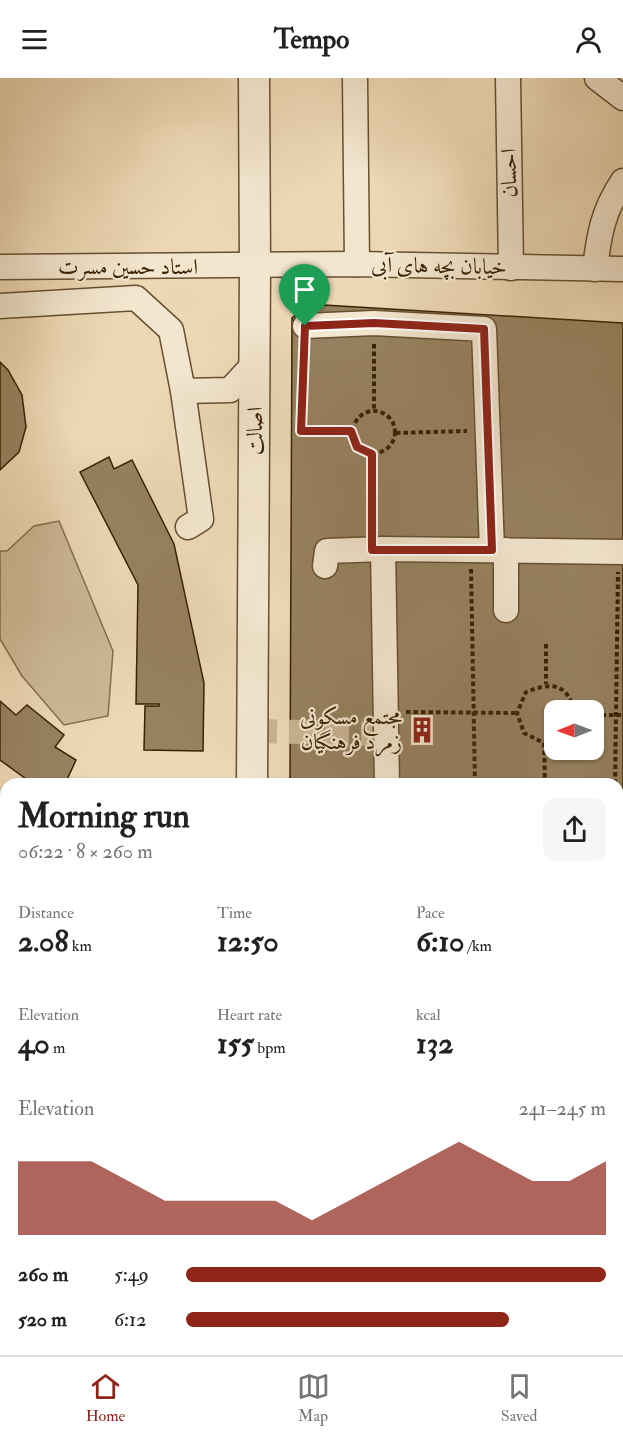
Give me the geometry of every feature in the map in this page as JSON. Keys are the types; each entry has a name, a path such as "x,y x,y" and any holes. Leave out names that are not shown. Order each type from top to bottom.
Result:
{"street":[{"name":"اصالت","path":"252,778 254,78"},
{"path":"355,78 357,264"},
{"name":"احسان","path":"508,78 511,268"},
{"path":"597,78 623,98"},
{"path":"595,269 599,232 610,201 623,182"},
{"name":"خیابان بچه های آبی","path":"255,266 357,264 623,269"},
{"name":"استاد حسین مسرت","path":"0,267 255,266"},
{"path":"0,306 136,298 171,330 183,391 201,519 188,527"},
{"path":"305,326 374,323 484,329 490,550 506,610"},
{"path":"183,391 230,390 255,363"},
{"path":"377,550 386,712 387,778"},
{"path":"325,566 327,551 621,552"}],"path":[{"path":"374,323 374,410"},
{"path":"305,326 301,431 351,431"},
{"path":"374,410 385,413 393,421 396,432 392,444 384,451 372,454 357,447 351,431 358,416 374,410"},
{"path":"396,432 488,431"},
{"path":"372,454 377,550"},
{"path":"475,778 474,713 490,550"},
{"path":"615,778 621,552"},
{"path":"546,644 546,684"},
{"path":"544,743 524,734 517,713 526,692 546,684 561,689 571,700"},
{"path":"386,712 517,713"},
{"path":"604,715 623,714"},
{"path":"544,760 545,778"}],"green space":[{"path":"59,521 113,651 108,716 64,725 22,676 0,639 0,551 7,551 34,526"}],"building":[{"name":"مجتمع مسکونی زمرد فرهنگیان","path":"307,304 623,323 623,778 290,778 292,318"},
{"path":"0,362 8,370 22,395 26,427 19,452 0,470"},
{"path":"109,457 114,469 132,460 174,544 204,683 203,751 144,750 145,706 159,706 159,704 136,704 138,585 80,472"},
{"path":"0,701 16,715 27,705 64,735 55,747 76,760 68,778 25,778 0,760"}],"tunnel":[{"path":"253,731 386,734"}],"place":[{"name":"مجتمع مسکونی زمرد فرهنگیان","path":"422,730"}],"route":[{"path":"374,323 484,329 492,550 372,550 372,454 357,447 351,431 301,431 305,326 374,323"}]}
